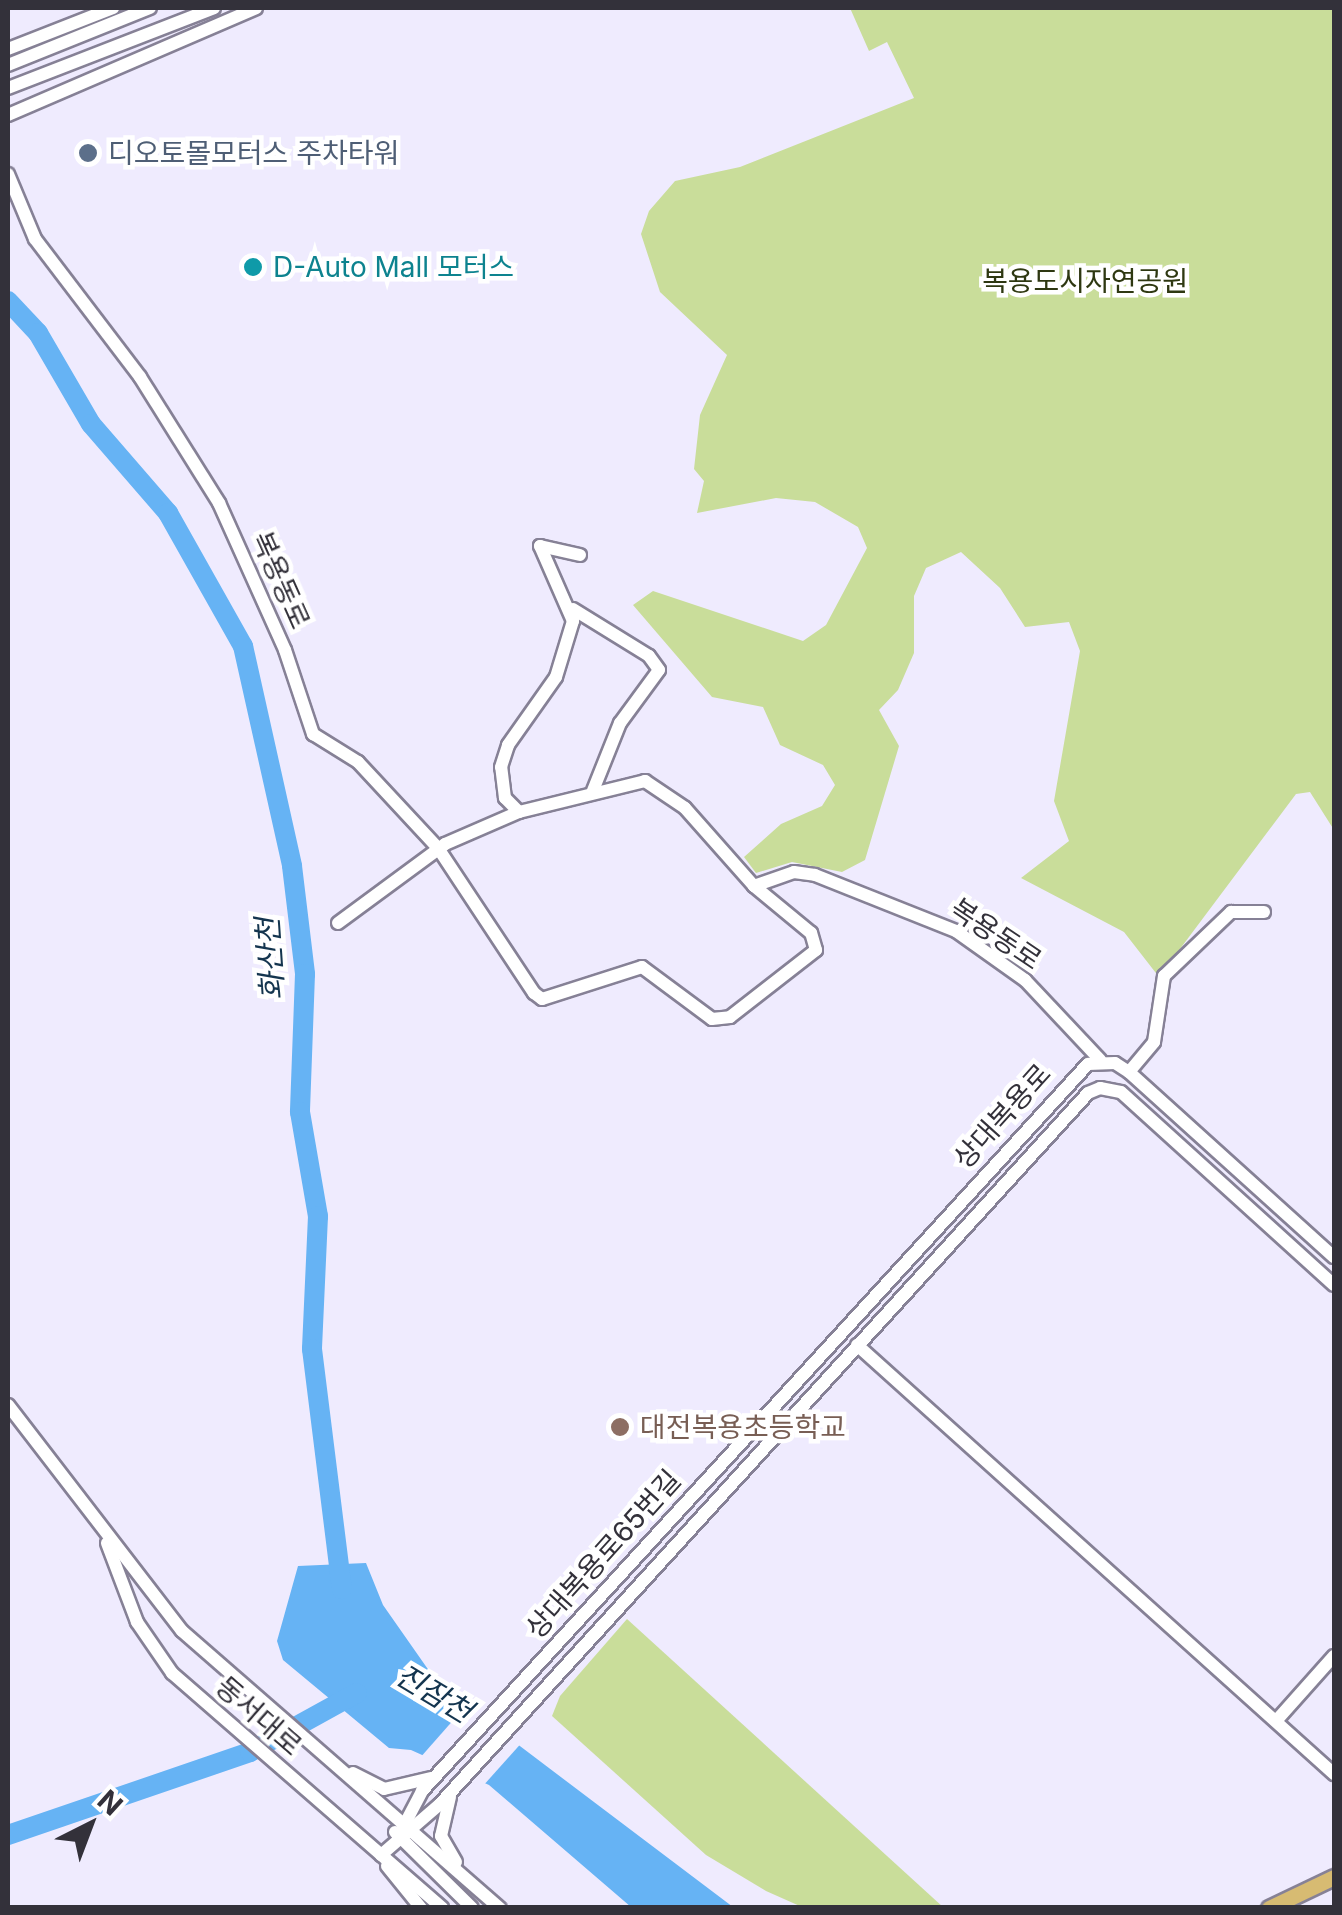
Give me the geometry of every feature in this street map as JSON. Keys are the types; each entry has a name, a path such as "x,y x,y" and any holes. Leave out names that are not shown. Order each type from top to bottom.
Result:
{"main road":[{"path":"1269,1908 1334,1877"}],"street":[{"path":"8,49 113,8"},
{"path":"8,65 150,8"},
{"path":"8,88 214,8"},
{"path":"8,115 256,8"},
{"name":"복용동로","path":"8,174 35,239 140,377 219,502 285,650 313,734 358,762 438,848 542,999 642,966 712,1019 730,1017 816,950 811,933 754,886"},
{"path":"580,554 540,546 573,609 649,656 658,670 620,723 592,794"},
{"path":"520,812 506,798 501,767 508,744 556,677 573,609"},
{"path":"338,923 438,848 520,812 629,781 657,786 754,886"},
{"name":"복용동로","path":"754,886 794,872 815,875 956,931 1025,980 1100,1060"},
{"path":"1130,1072 1154,1042 1164,976 1231,912 1264,912"},
{"path":"1100,1060 1130,1072 1334,1257"},
{"name":"상대복용로","path":"862,1309 1075,1073 1100,1060"},
{"name":"상대복용로","path":"878,1323 1100,1088 1121,1092 1334,1285"},
{"name":"상대복용로65번길","path":"403,1830 422,1791 862,1309"},
{"name":"상대복용로65번길","path":"403,1830 446,1800 524,1709 878,1323"},
{"path":"858,1346 1334,1774"},
{"name":"동서대로","path":"8,1405 100,1522 156,1603 382,1805 403,1830"},
{"name":"동서대로","path":"100,1522 137,1622 172,1672 442,1908"},
{"path":"1276,1721 1334,1656"},
{"path":"336,1764 384,1789 434,1778"},
{"path":"446,1800 444,1844 477,1886"},
{"path":"403,1830 381,1855 421,1908"},
{"path":"403,1830 500,1908"},
{"path":"403,1830 472,1908"}],"green space":[{"name":"복용도시자연공원","path":"850,8 1334,8 1334,830 1310,792 1296,794 1159,977 1124,932 1021,878 1069,841 1054,801 1080,651 1069,622 1025,627 1000,588 961,552 926,568 914,596 914,653 898,690 879,710 899,746 865,860 842,872 792,862 756,873 744,857 781,824 822,806 835,785 823,765 780,745 763,707 712,697 633,605 653,591 803,641 826,625 867,548 858,527 815,502 776,498 697,513 704,481 694,469 700,415 727,355 660,292 641,234 649,211 675,181 740,167 914,98 887,42 869,51"},
{"path":"627,1619 943,1907 802,1907 766,1891 706,1855 552,1716 560,1696"}],"water":[{"path":"366,1563 383,1605 439,1685 733,1907 631,1907 489,1785 411,1750 389,1748 283,1660 277,1641 298,1566"}],"pier":[{"path":"471,1700 525,1739 482,1787 419,1759"}],"waterway":[{"name":"화산천","path":"8,301 38,333 91,424 168,513 243,646 292,866 305,974 300,1112 318,1216 312,1349 342,1589"},
{"name":"진잠천","path":"8,1835 250,1752 357,1693"}],"place":[{"name":"디오토몰모터스 주차타워","path":"88,153"},
{"name":"D-Auto Mall 모터스","path":"253,267"},
{"name":"대전복용초등학교","path":"620,1427"}]}
